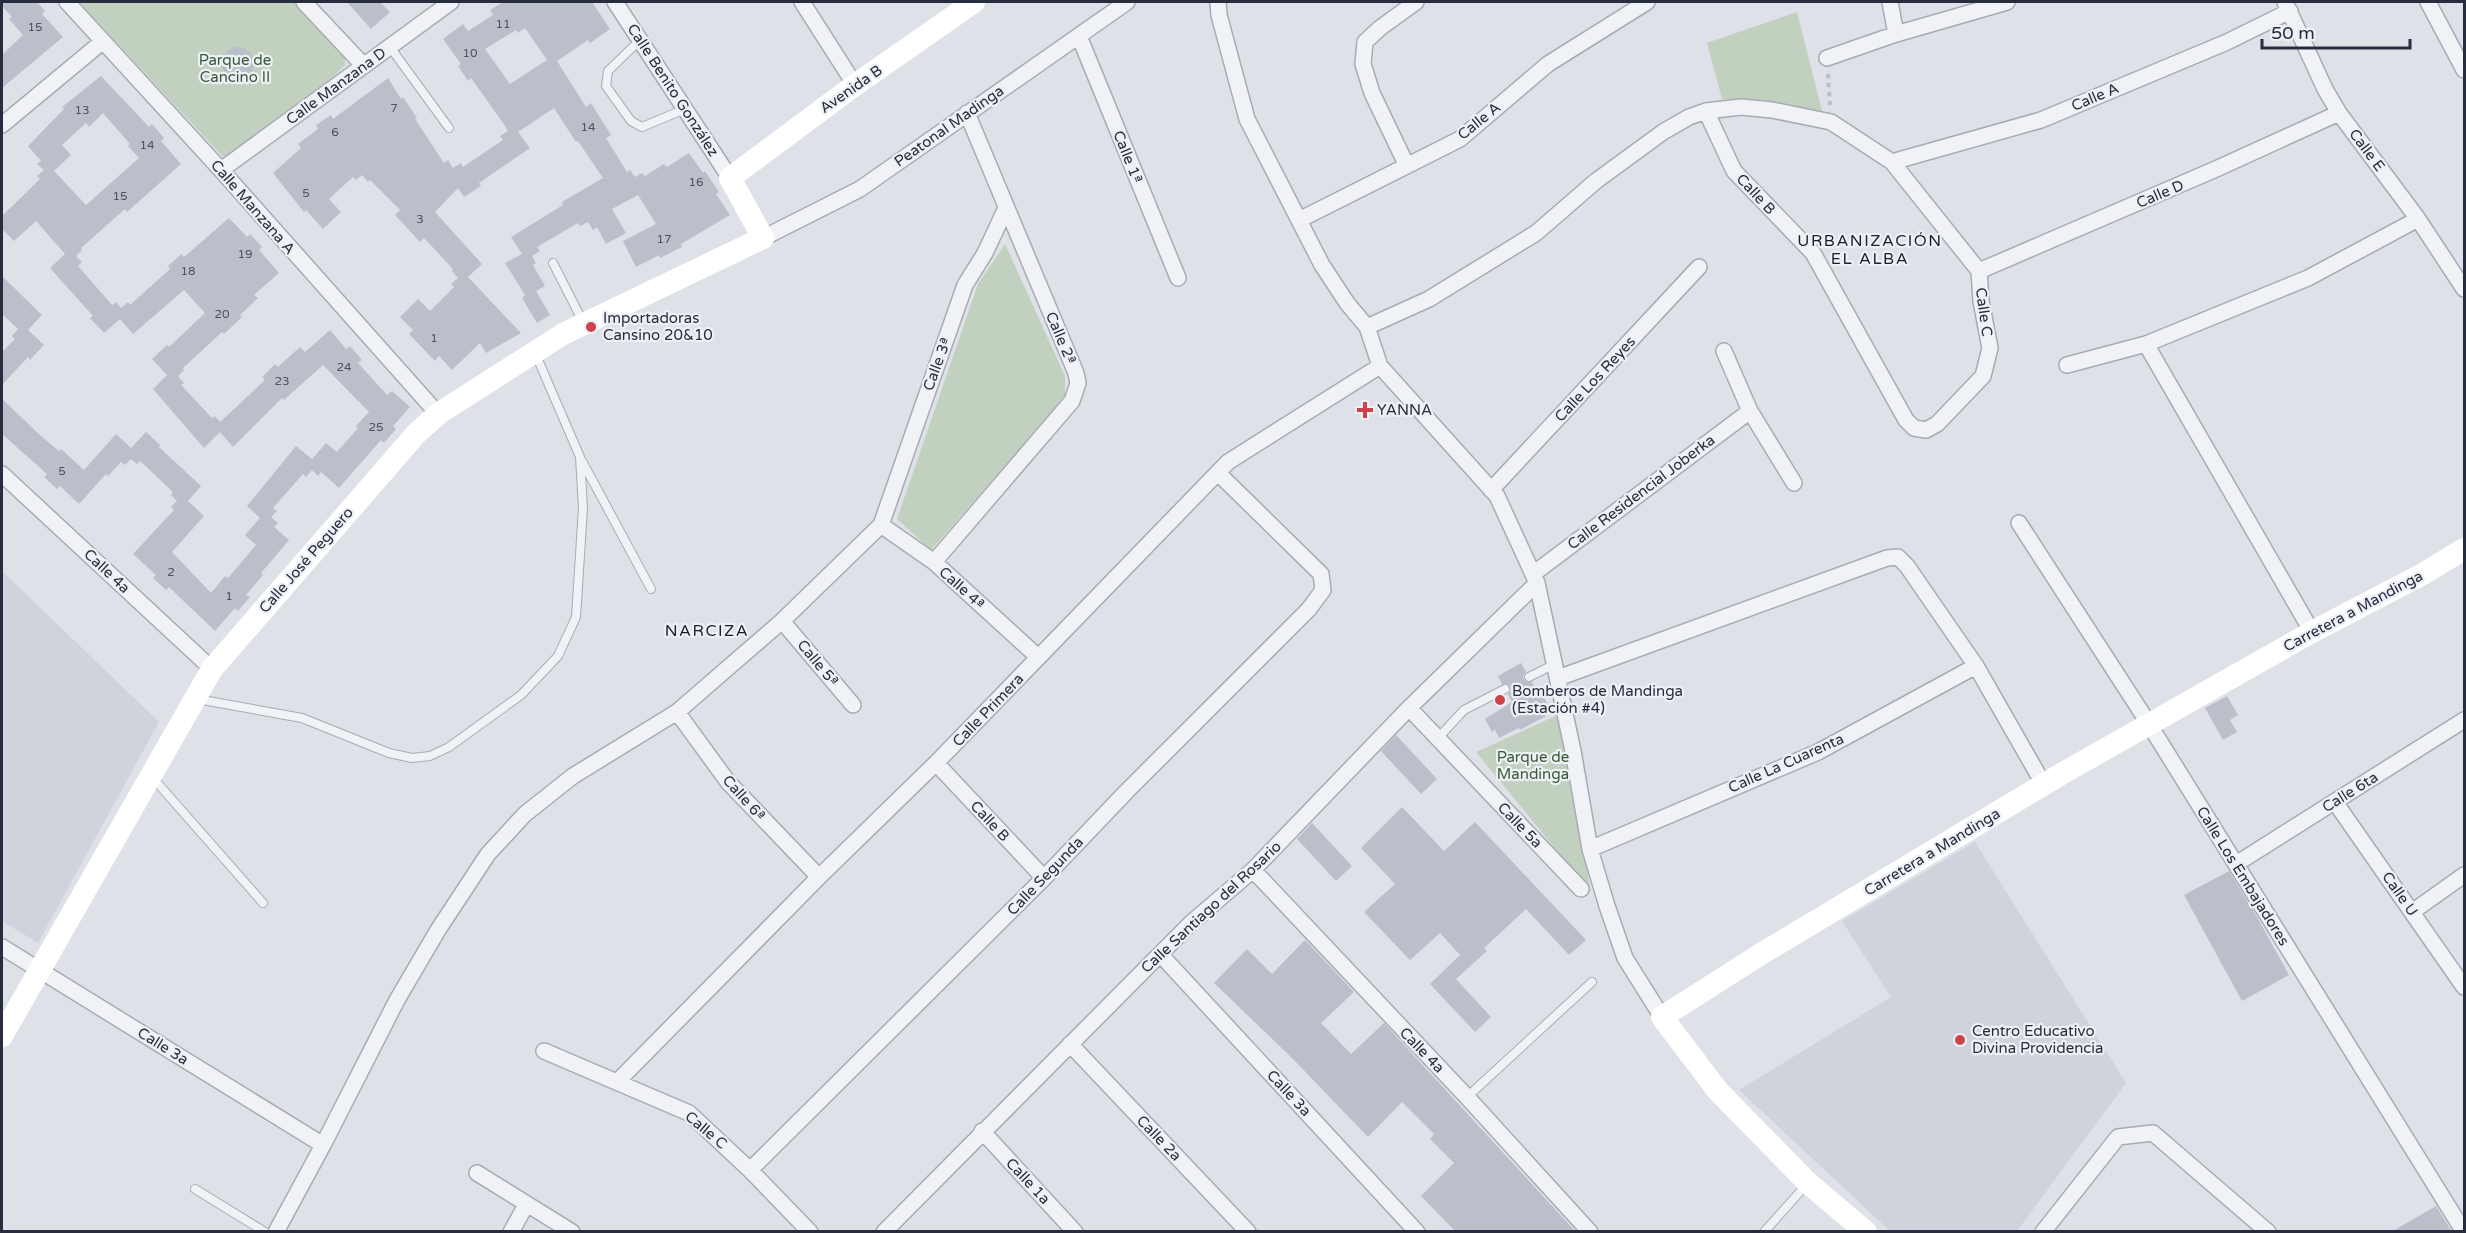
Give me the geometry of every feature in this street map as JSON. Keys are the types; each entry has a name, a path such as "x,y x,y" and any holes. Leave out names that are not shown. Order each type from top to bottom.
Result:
{"main road":[{"name":"Avenida B","path":"730,178 971,2"},
{"path":"730,178 763,238"},
{"name":"Calle José Peguero","path":"2,1036 212,669 416,434 438,414 534,351 584,324 763,238"},
{"name":"Carretera a Mandinga","path":"1662,1017 1771,948 2044,785 2312,632 2423,574 2464,549"},
{"path":"1662,1017 1718,1091 1808,1182 1866,1232"}],"street":[{"name":"Calle Manzana A","path":"67,2 221,170 438,414"},
{"path":"304,2 364,66"},
{"name":"Calle Manzana D","path":"221,170 451,2"},
{"name":"Calle Benito González","path":"615,2 730,178"},
{"path":"802,2 855,85"},
{"name":"Peatonal Madinga","path":"763,238 860,189 1127,2"},
{"path":"1218,2 1219,15 1247,119 1322,265 1347,303 1367,327 1380,366 1497,496 1535,579 1573,751 1590,849 1625,958 1662,1017"},
{"path":"1407,166 1372,93 1363,64 1365,42 1416,2"},
{"name":"Calle A","path":"1299,220 1460,138 1548,63 1647,2"},
{"path":"1890,2 1896,34"},
{"path":"1827,58 1896,34 2007,2"},
{"path":"2428,2 2464,70"},
{"name":"Calle A","path":"1892,162 2041,120 2227,42 2287,6"},
{"name":"Calle E","path":"2287,6 2339,113 2418,219 2464,289"},
{"name":"Calle 1ª","path":"1079,36 1178,278"},
{"path":"2,126 102,42"},
{"path":"1367,327 1429,299 1536,234 1596,181 1663,132 1689,117 1706,111 1741,107 1772,110 1831,122 1892,162"},
{"name":"Calle B","path":"1706,111 1734,171 1813,253 1906,420 1914,428 1926,430"},
{"name":"Calle 2ª","path":"934,562 1076,393 1076,373 967,113"},
{"name":"Calle D","path":"1979,271 2216,170 2339,113"},
{"name":"Calle C","path":"1892,162 1979,271 1980,301 1990,348 1983,376 1937,424 1926,430"},
{"name":"Calle 3ª","path":"881,525 965,285 985,253 1006,208"},
{"path":"2067,364 2146,344 2308,278 2418,219"},
{"name":"Calle Los Reyes","path":"1491,490 1699,267"},
{"path":"2146,344 2312,632"},
{"path":"1724,351 1750,411 1794,483"},
{"name":"Calle Primera","path":"617,1082 819,877 936,763 1218,473 1240,453 1380,366"},
{"name":"Calle Residencial Joberka","path":"1535,579 1750,411"},
{"name":"Calle Segunda","path":"750,1170 1044,878 1126,791 1309,609 1323,590 1321,574 1218,473"},
{"name":"Calle 4a","path":"2,474 212,669"},
{"name":"Calle Los Embajadores","path":"2019,523 2149,724 2464,1232"},
{"path":"276,1232 397,1000 438,930 488,854 525,814 573,776 676,712 782,621 881,525"},
{"name":"Calle 4ª","path":"881,525 934,562 1038,657"},
{"path":"1556,671 1887,558 1898,557 1907,566 1976,666 2044,785"},
{"name":"Calle Santiago del Rosario","path":"884,1232 1191,922 1253,870 1535,579"},
{"name":"Calle 5ª","path":"782,621 853,705"},
{"name":"Calle La Cuarenta","path":"1590,849 1818,752 1976,666"},
{"name":"Calle 5a","path":"1410,708 1581,889"},
{"name":"Calle 6ª","path":"676,712 729,782 819,877"},
{"name":"Calle 6ta","path":"2236,864 2464,720"},
{"name":"Calle B","path":"936,763 1044,878"},
{"name":"Calle U","path":"2334,801 2464,987"},
{"name":"Calle 4a","path":"1253,870 1467,1096 1590,1232"},
{"path":"2412,912 2464,875"},
{"name":"Calle 3a","path":"2,947 323,1145"},
{"name":"Calle 3a","path":"1160,954 1417,1232"},
{"name":"Calle 2a","path":"1070,1044 1248,1232"},
{"name":"Calle C","path":"544,1051 689,1113 750,1170 810,1232"},
{"name":"Calle 1a","path":"982,1131 1075,1232"},
{"path":"2043,1232 2118,1137 2153,1133 2268,1232"},
{"path":"477,1173 572,1232"},
{"path":"511,1232 526,1205"}],"lane":[{"path":"640,40 608,71 606,86 631,121 642,127 685,109"},
{"path":"390,47 449,128"},
{"path":"554,262 584,324"},
{"path":"534,351 580,457 651,589"},
{"path":"195,699 302,718 389,753 412,758 430,756 449,747 521,695 558,656 576,617 583,508 580,457"},
{"path":"1529,677 1556,671"},
{"path":"1438,738 1464,710 1505,689"},
{"path":"151,776 263,903"},
{"path":"1467,1096 1592,982"},
{"path":"1764,1232 1808,1182"},
{"path":"195,1189 265,1232"}],"path":[{"path":"1827,58 1831,122"}],"shaded area":[{"path":"2,571 159,722 38,943 2,921"},
{"name":"Centro Educativo Divina Providencia","path":"1975,842 2126,1083 2017,1231 1890,1231 1739,1090 1891,997 1842,921"}],"green space":[{"name":"Parque de Cancino II","path":"79,2 294,2 341,53 345,59 345,65 334,76 238,149 227,156 222,156"},
{"path":"1797,12 1822,111 1722,99 1707,43"},
{"path":"1005,244 1065,376 1065,397 931,550 897,519 978,284"},
{"name":"Parque de Mandinga","path":"1560,714 1591,892 1476,752"}],"building":[{"path":"2,2 37,2 45,11 42,14 63,37 2,88 2,55 23,35 9,19 12,17 2,6"},
{"path":"347,2 380,2 390,12 371,29"},
{"path":"503,2 592,2 610,29 590,43 588,40 557,61 586,107 591,103 611,135 606,138 627,172 630,170 635,177 642,173 645,176 664,164 667,167 689,153 719,192 716,194 730,215 681,244 682,247 660,258 659,255 636,267 623,241 656,224 638,195 612,209 626,233 606,244 597,227 593,230 588,222 580,226 578,223 537,247 540,251 532,256 536,263 533,265 545,286 536,291 550,315 537,323 522,298 525,295 505,263 522,254 511,237 563,205 562,202 603,178 554,108 518,132 530,148 479,183 481,186 464,197 458,188 435,212 482,264 468,277 521,333 486,353 480,343 452,370 439,356 435,361 409,334 413,330 400,317 418,299 430,311 454,287 451,284 458,278 452,271 453,269 424,238 420,242 395,215 400,210 370,180 368,182 362,175 356,180 353,177 329,199 341,212 323,229 306,210 304,212 273,173 301,148 298,144 318,129 316,125 331,115 333,119 388,78 401,99 403,97 417,118 415,119 444,163 448,160 453,168 461,163 463,167 503,140 500,136 508,131 471,78 468,81 458,66 461,64 443,39 463,24 468,31 493,15 490,10","holes":["525,28 547,60 510,84 485,49 516,30 518,33"]},
{"path":"238,47 249,52 254,63 249,74 238,79 227,74 222,63 227,52"},
{"path":"101,76 149,127 152,124 164,138 161,141 181,164 127,212 125,209 81,248 82,250 76,256 82,262 78,266 112,305 116,302 121,308 128,302 130,305 170,269 168,266 181,254 184,257 229,218 247,237 250,234 262,247 259,250 279,273 254,295 258,298 240,315 242,317 224,334 222,332 183,368 184,370 178,376 184,383 181,385 212,418 215,416 220,422 265,380 262,377 275,364 278,367 300,347 305,352 330,330 346,349 350,346 362,360 358,363 387,395 392,391 410,407 393,426 396,429 384,443 381,440 339,488 321,472 318,476 312,470 306,477 303,474 273,508 277,511 271,517 278,523 274,527 289,540 261,573 263,575 246,595 250,597 238,611 235,608 215,631 169,587 166,590 153,578 156,575 133,554 174,510 171,507 177,501 171,495 173,492 140,461 137,464 131,459 125,465 121,462 108,476 106,474 79,504 60,486 57,489 44,477 47,474 2,434 2,399 40,435 59,451 61,449 84,470 116,434 131,448 146,432 201,486 188,501 204,516 172,552 211,593 225,576 228,578 256,545 245,535 260,518 247,506 296,446 312,459 326,443 337,452 369,412 323,365 284,400 282,398 233,447 220,432 204,448 153,389 167,375 152,359 167,345 169,347 205,313 184,290 133,334 120,319 104,333 90,318 93,316 50,268 65,254 36,221 14,241 2,229 2,216 40,179 37,176 44,170 37,164 41,161 28,146 64,109 62,107","holes":["103,113 130,144 128,146 139,158 86,205 54,171 71,155 62,145 86,123 89,127"]},
{"path":"2,276 42,315 28,330 44,345 30,360 28,357 2,385 2,352 15,339 12,336 18,329 2,314"},
{"path":"1521,663 1526,672 1523,676 1524,680 1532,682 1536,690 1539,688 1547,703 1541,706 1546,716 1499,738 1495,730 1492,732 1485,719 1512,702 1508,694 1511,690 1510,686 1502,684 1498,676"},
{"path":"2227,696 2238,715 2230,720 2237,732 2223,740 2205,708"},
{"path":"1396,735 1437,779 1421,794 1381,751"},
{"path":"1402,807 1444,851 1475,822 1586,940 1569,955 1526,909 1484,948 1487,951 1456,979 1491,1017 1475,1032 1430,984 1460,955 1440,933 1410,960 1364,912 1395,884 1361,848"},
{"path":"1312,823 1352,866 1336,881 1297,839"},
{"path":"2229,871 2289,975 2242,1001 2184,895"},
{"path":"1305,940 1354,992 1321,1023 1351,1054 1384,1023 1576,1232 1456,1232 1421,1196 1454,1163 1430,1139 1434,1134 1402,1102 1368,1137 1292,1058 1214,983 1247,949 1272,974"},
{"path":"2436,1206 2452,1232 2391,1232"}],"place":[{"name":"Importadoras Cansino 20&10","path":"591,327"},
{"name":"YANNA","path":"1365,410"},
{"name":"Bomberos de Mandinga (Estación #4)","path":"1500,700"},
{"name":"Centro Educativo Divina Providencia","path":"1960,1040"}],"district":[{"name":"URBANIZACIÓN EL ALBA","path":"1870,250"},
{"name":"NARCIZA","path":"707,631"}]}
